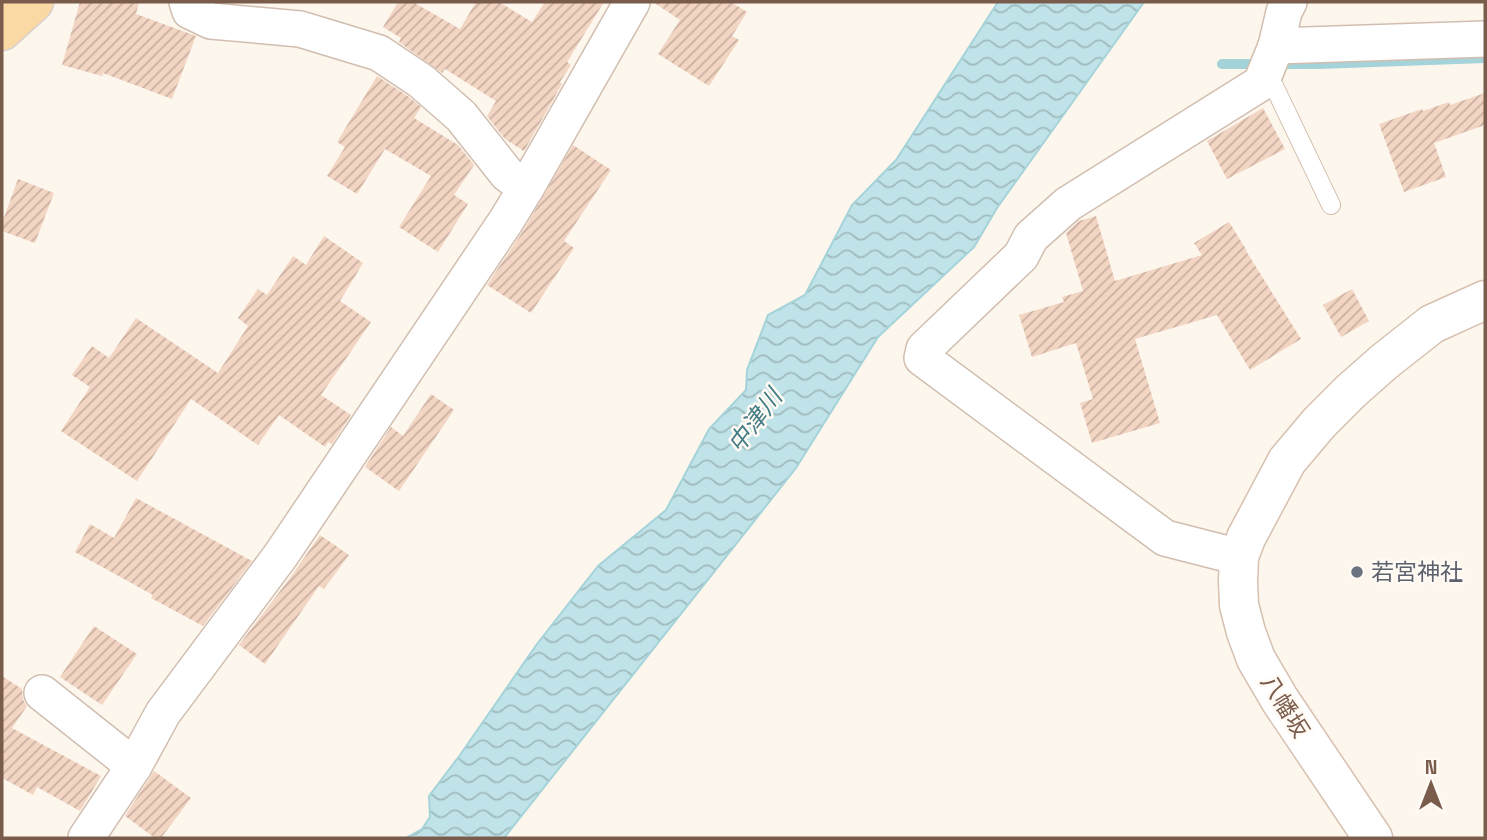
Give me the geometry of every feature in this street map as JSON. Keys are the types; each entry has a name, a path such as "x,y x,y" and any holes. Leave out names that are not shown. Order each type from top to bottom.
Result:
{"main road":[{"path":"2,31 34,2"}],"street":[{"path":"187,2 190,11 211,21 300,29 379,53 421,81 461,116 508,174 526,188"},
{"path":"86,838 134,766 163,713 281,555 506,221 632,2"},
{"path":"1289,2 1261,83 1068,204 1031,237 1021,256 924,349 922,358 1165,538 1239,557 1246,538 1287,461 1319,423 1385,360 1432,324 1485,300"},
{"path":"1276,46 1485,39"},
{"name":"八幡坂","path":"1239,557 1239,606 1256,659 1280,700 1373,838"},
{"path":"42,693 134,766"}],"lane":[{"path":"1261,83 1274,86 1331,205"}],"water":[{"name":"中津川","path":"998,2 1144,2 997,208 974,247 878,337 796,468 504,838 406,838 422,829 430,817 429,796 537,644 598,566 666,510 709,429 746,390 747,370 768,315 805,295 852,205 896,160"}],"building":[{"path":"80,2 139,2 136,14 196,36 172,99 103,73 102,76 62,65"},
{"path":"398,2 413,2 460,29 476,2 499,2 532,22 545,2 604,2 567,62 571,65 560,82 562,84 524,151 505,139 487,116 496,101 445,69 442,73 399,42 401,38 383,27"},
{"path":"653,2 731,2 747,12 732,36 739,40 709,86 658,54 680,20"},
{"path":"377,76 421,107 414,118 458,145 474,165 454,195 468,204 438,252 399,227 431,176 385,149 357,194 327,176 345,147 337,142"},
{"path":"1485,93 1485,125 1434,143 1446,177 1404,192 1379,124 1422,109 1423,111 1449,102 1450,105"},
{"path":"1263,108 1285,149 1227,179 1207,141"},
{"path":"573,145 611,170 564,241 574,248 531,313 487,285 523,231"},
{"path":"18,179 54,193 35,243 2,231 2,223"},
{"path":"1096,216 1115,281 1202,255 1194,243 1229,222 1301,339 1250,370 1217,315 1135,339 1160,423 1092,443 1080,403 1093,399 1076,343 1032,357 1019,315 1064,302 1062,297 1083,291 1066,233 1079,221"},
{"path":"324,236 363,263 340,301 371,322 321,395 351,415 332,444 328,442 325,447 279,415 258,445 191,399 137,481 61,431 90,387 72,375 92,346 109,358 136,318 218,373 248,326 238,318 258,289 267,295 293,256 306,265"},
{"path":"1352,289 1369,321 1341,337 1323,305"},
{"path":"431,394 454,410 399,491 365,467 391,427 403,436"},
{"path":"136,498 252,561 203,626 75,552 90,524 114,538"},
{"path":"320,535 349,555 324,589 319,586 265,664 239,645"},
{"path":"94,626 137,654 102,705 60,677"},
{"path":"2,676 22,689 23,700 27,706 12,728 101,776 80,811 37,787 33,795 2,778"},
{"path":"154,771 191,798 161,838 155,838 125,816"}],"waterway":[{"path":"1222,64 1319,64 1485,58"}],"place":[{"name":"若宮神社","path":"1357,572"}]}
